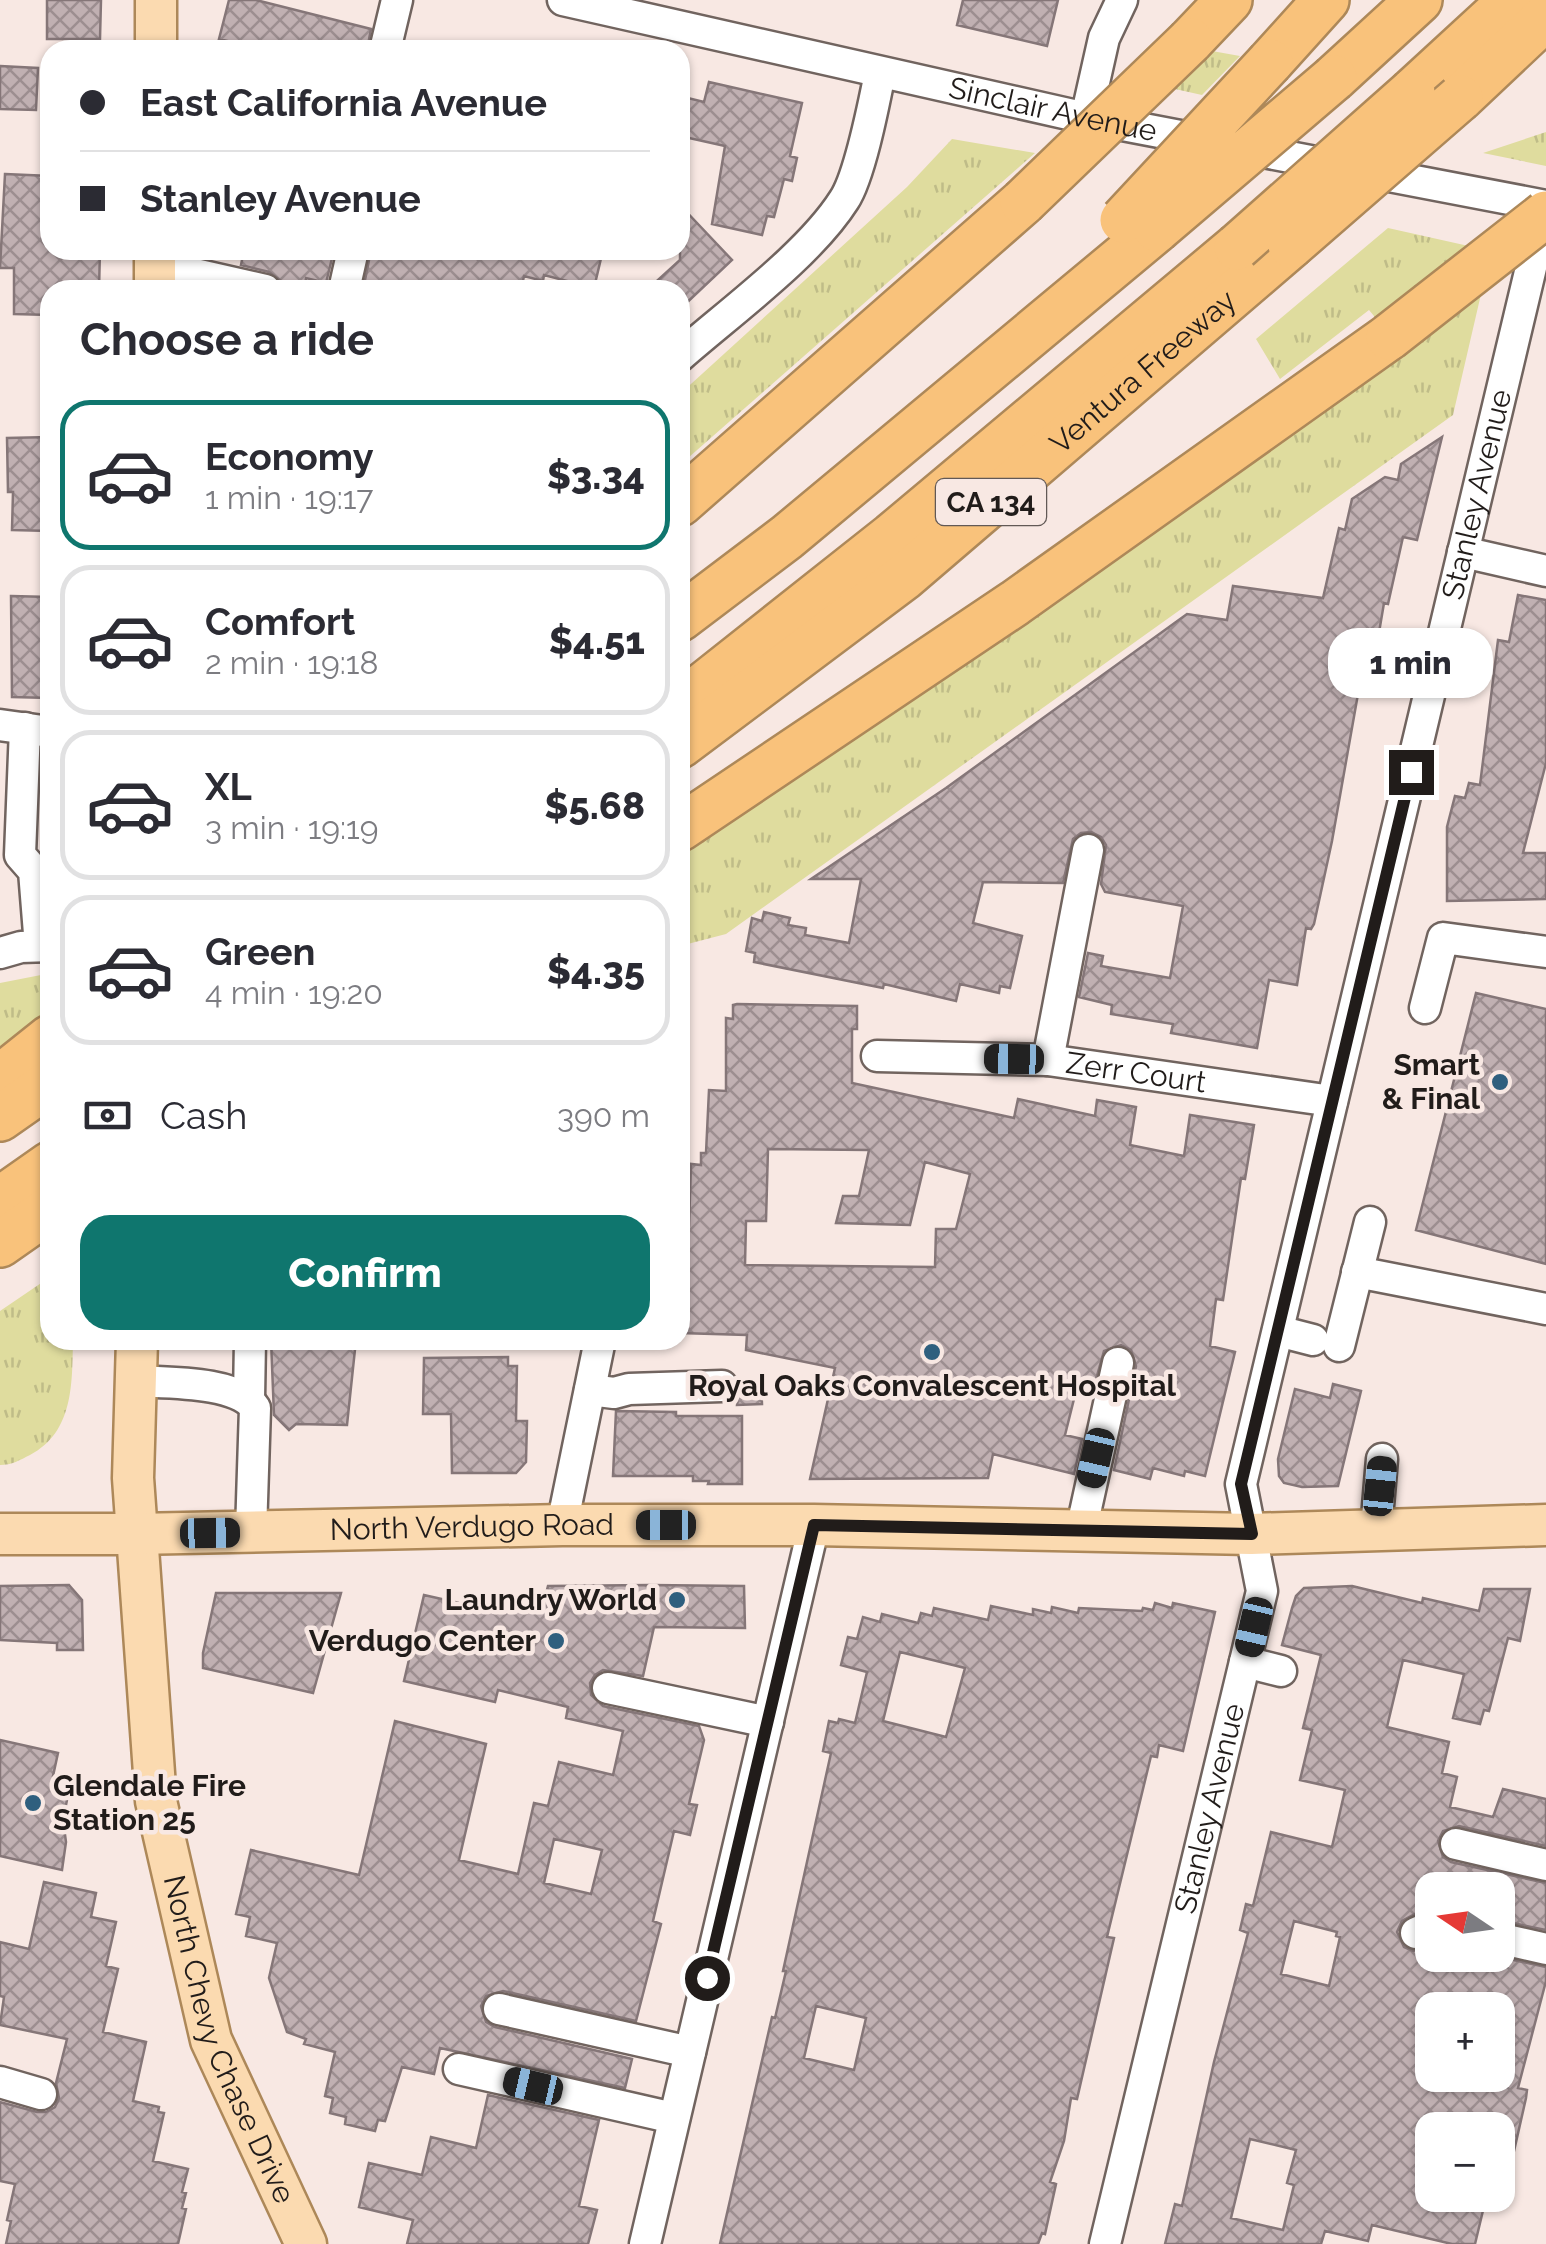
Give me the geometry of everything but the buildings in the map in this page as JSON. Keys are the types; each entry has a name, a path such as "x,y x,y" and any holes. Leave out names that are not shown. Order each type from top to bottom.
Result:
{"highway":[{"path":"690,494 1023,202 1229,0"},
{"path":"1140,225 1270,62 1326,0"},
{"path":"690,611 787,538 1140,225 1334,78 1419,0"},
{"path":"1396,89 1474,0"},
{"path":"690,696 907,524 1396,89 1512,0"},
{"name":"Ventura Freeway","path":"690,738 904,577 1460,98 1546,16"},
{"path":"1460,98 1546,40"},
{"path":"690,821 1015,603 1389,337 1546,214"},
{"path":"690,664 1223,244"}],"main road":[{"path":"156,0 156,40"},
{"name":"North Chevy Chase Drive","path":"137,1350 133,1478 156,1801 211,2040 306,2244"},
{"name":"North Verdugo Road","path":"0,1534 562,1524 1252,1534 1546,1526"}],"street":[{"path":"388,40 396,0"},
{"name":"Sinclair Avenue","path":"563,0 1086,118 1546,206"},
{"path":"1086,118 1104,38 1122,0"},
{"path":"690,347 795,256 846,199 880,73"},
{"name":"Stanley Avenue","path":"1106,2244 1262,1592 1241,1484 1546,206"},
{"path":"155,268 215,280"},
{"path":"1463,552 1546,571"},
{"path":"25,728 20,855 34,870 40,911"},
{"path":"1048,1060 1088,850"},
{"path":"1425,1008 1443,938 1546,952"},
{"path":"0,953 40,947"},
{"name":"Zerr Court","path":"878,1056 1048,1060 1332,1101"},
{"path":"1278,1330 1326,1343 1357,1272 1370,1222"},
{"path":"1357,1272 1546,1310"},
{"path":"249,1399 250,1350"},
{"path":"562,1524 598,1350"},
{"path":"1081,1530 1118,1363"},
{"path":"136,1381 186,1384 241,1394 249,1399 255,1408 252,1532"},
{"path":"590,1390 614,1393 722,1386"},
{"path":"1376,1530 1382,1460"},
{"path":"645,2244 814,1525"},
{"path":"1245,1662 1281,1671"},
{"path":"608,1688 768,1722"},
{"path":"1456,1844 1546,1865"},
{"path":"1515,1942 1546,1949"},
{"path":"499,2009 690,2052"},
{"path":"459,2068 674,2118"},
{"path":"0,2082 40,2094"}],"green space":[{"path":"1212,51 1240,56 1202,95 1175,89"},
{"path":"1546,132 1546,166 1483,153"},
{"path":"952,139 1035,153 690,456 690,385 907,187"},
{"path":"1388,228 1491,251 1453,415 726,934 690,943 690,842 1171,522 1397,344 1369,310 1280,379 1256,339"},
{"path":"40,975 40,1021 0,1053 0,983"},
{"path":"40,1284 40,1350 73,1350 68,1405 55,1433 30,1455 0,1465 0,1311"}],"place":[{"name":"Smart & Final","path":"1500,1082"},
{"name":"Royal Oaks Convalescent Hospital","path":"932,1352"},
{"name":"Laundry World","path":"677,1600"},
{"name":"Verdugo Center","path":"556,1641"},
{"name":"Glendale Fire Station 25","path":"33,1803"}],"route":[{"path":"707,1978 814,1525 1252,1534 1241,1484 1411,772"}]}
